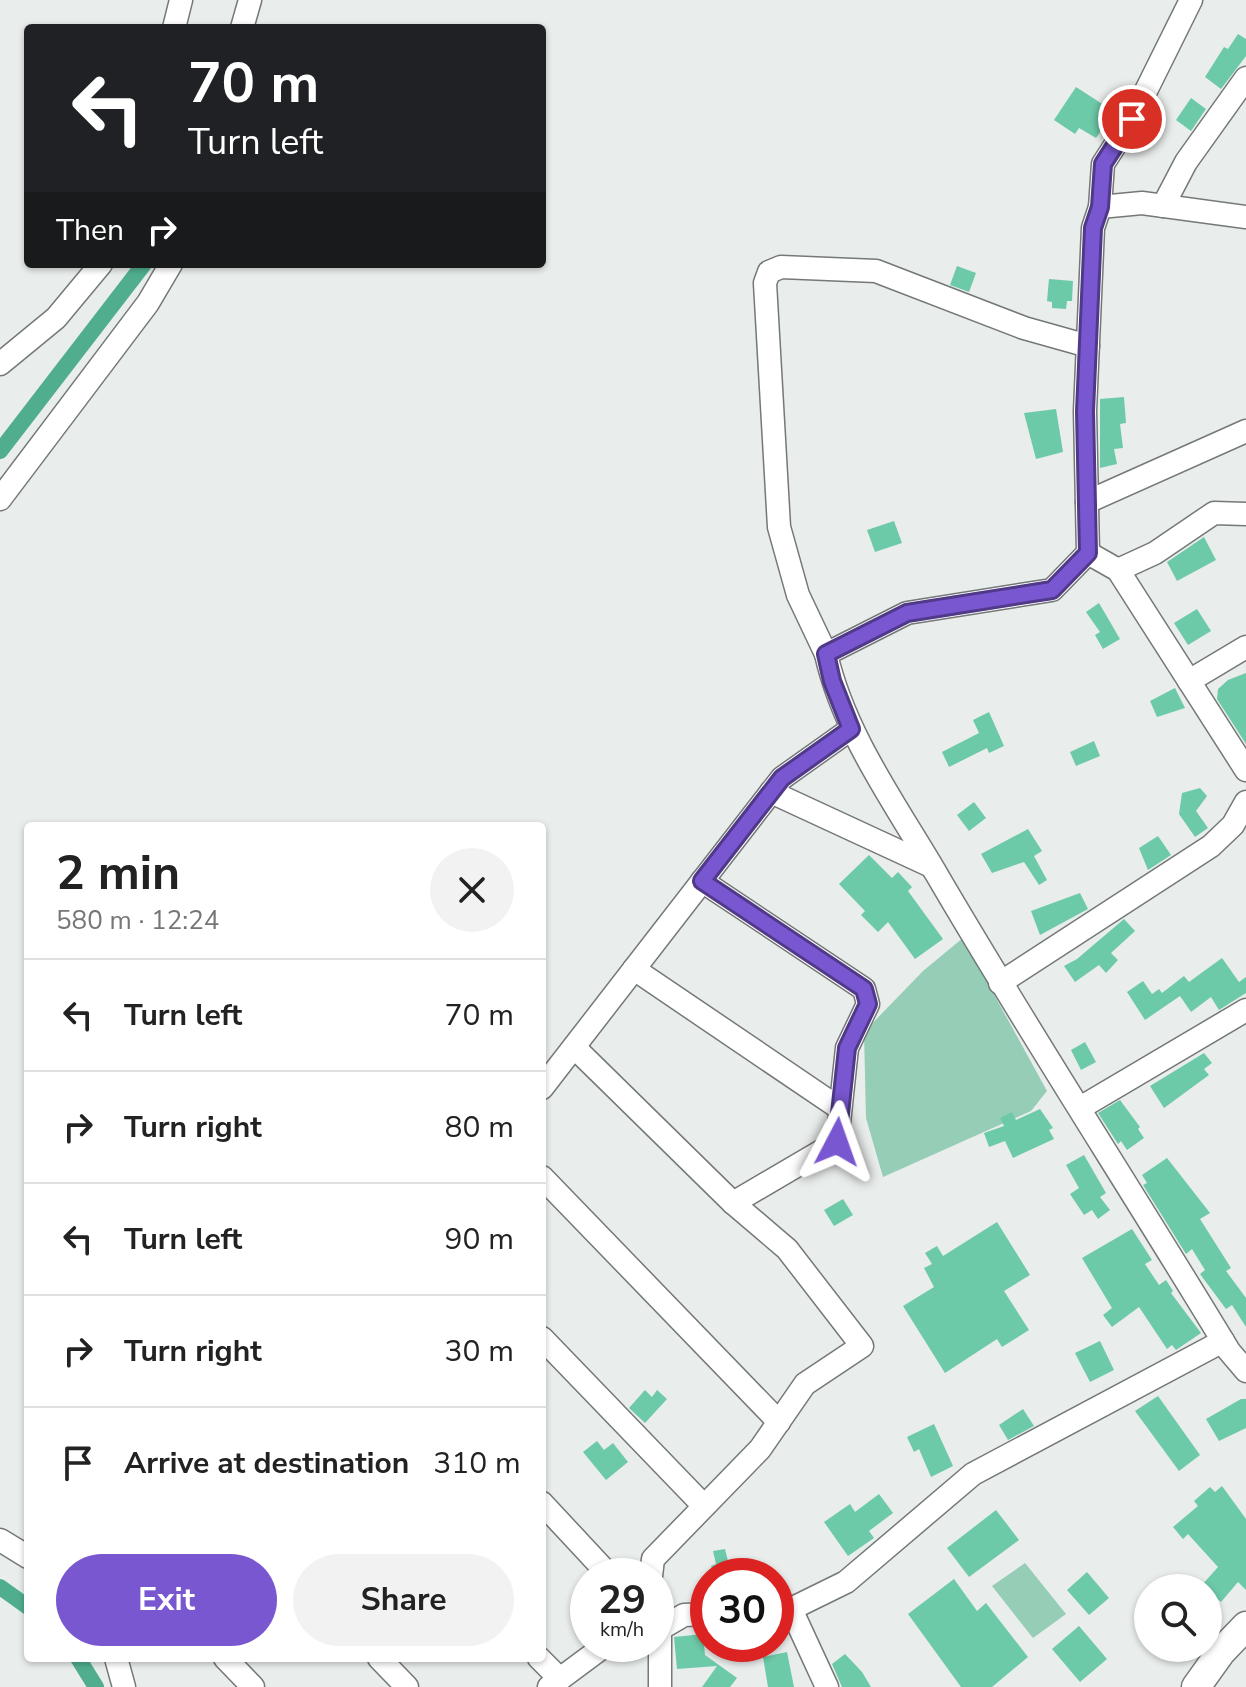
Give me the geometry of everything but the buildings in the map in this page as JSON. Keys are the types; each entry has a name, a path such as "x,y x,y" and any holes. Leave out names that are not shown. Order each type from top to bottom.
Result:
{"main road":[{"path":"1196,1687 1221,1652 1246,1626"}],"street":[{"path":"175,24 181,0"},
{"path":"243,24 250,0"},
{"path":"826,654 907,613 1052,590 1088,553 1088,346 1093,228 1100,207 1103,164 1132,119 1191,0"},
{"path":"1163,206 1186,162 1246,78"},
{"path":"1100,207 1142,203 1246,217"},
{"path":"1088,346 1024,328 876,271 781,267 769,272 765,283 779,527 798,595 826,654 832,681 851,729 1000,983 1246,1371"},
{"path":"0,364 56,318 98,268"},
{"path":"0,499 148,303 169,268"},
{"path":"1087,502 1246,431"},
{"path":"1118,570 1155,553 1214,513 1246,514"},
{"path":"1088,553 1118,570 1246,770"},
{"path":"1189,681 1246,647"},
{"path":"546,1083 782,778 851,729"},
{"path":"771,792 931,866"},
{"path":"1000,983 1211,846 1233,825 1246,802"},
{"path":"702,881 864,989 868,1004 847,1048 837,1142 733,1203"},
{"path":"634,969 839,1108"},
{"path":"1080,1108 1246,1010"},
{"path":"574,1047 733,1203 787,1249 862,1346 805,1384 760,1449 654,1558"},
{"path":"546,1181 779,1422"},
{"path":"546,1342 704,1506"},
{"path":"794,1605 846,1582 973,1474 1232,1345"},
{"path":"546,1507 593,1558"},
{"path":"0,1540 24,1555"},
{"path":"794,1629 827,1687"},
{"path":"117,1662 124,1687"},
{"path":"229,1662 253,1687"},
{"path":"383,1662 407,1687"},
{"path":"542,1662 555,1683 583,1662"},
{"path":"659,1662 660,1687"}],"green space":[{"path":"963,938 1047,1091 1031,1111 883,1177 866,1118 864,1032 923,971"},
{"path":"1025,1563 1066,1614 1033,1638 992,1586"}],"waterway":[{"path":"0,451 141,268"},
{"path":"0,1587 24,1604"},
{"path":"80,1662 96,1687"}],"route":[{"path":"837,1142 847,1048 868,1004 864,989 702,881 782,778 851,729 832,681 826,654 907,613 1052,590 1088,553 1085,411 1093,228 1100,207 1103,164 1132,119"}]}
